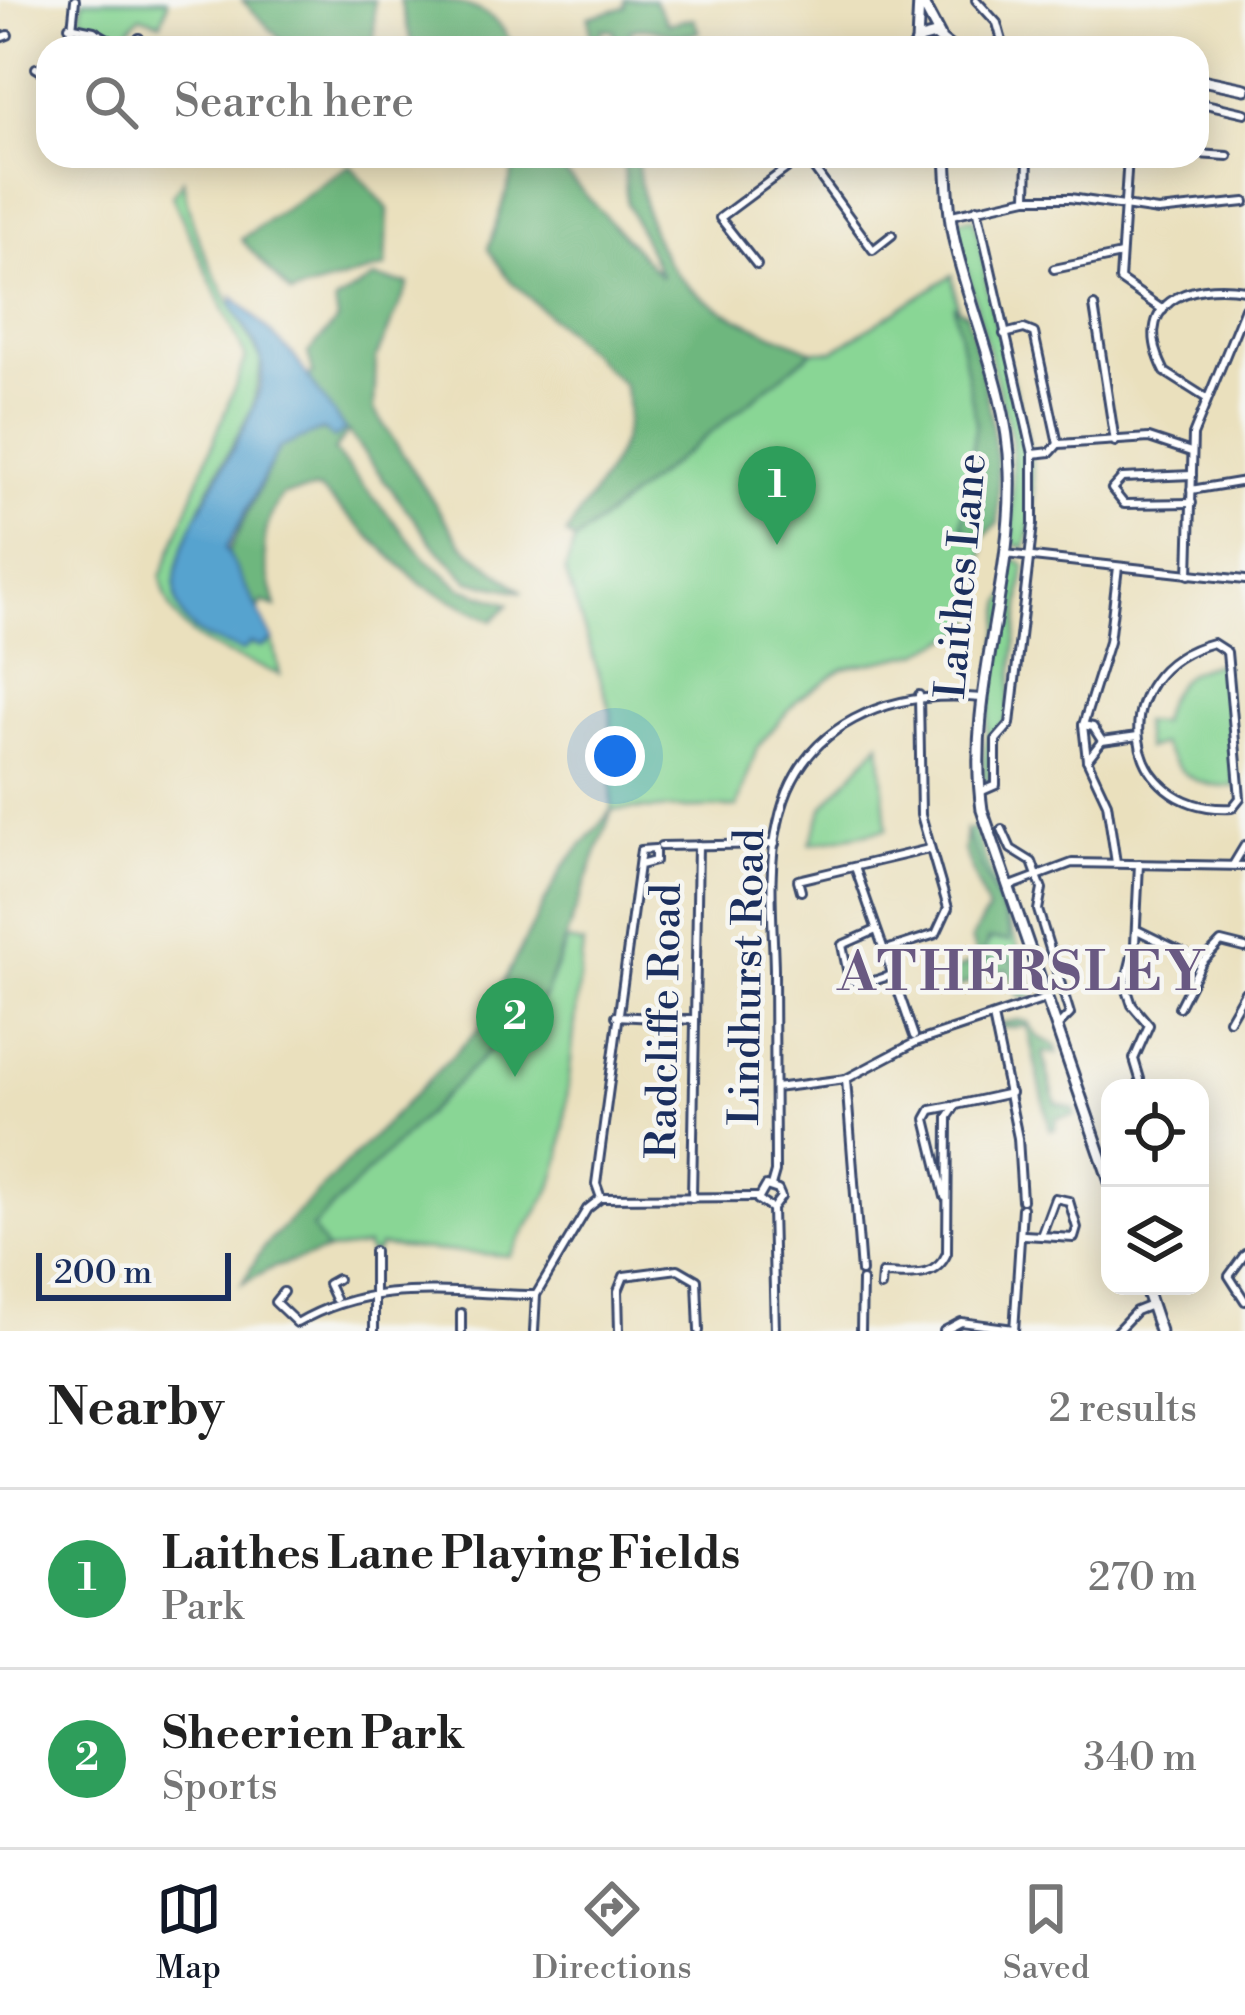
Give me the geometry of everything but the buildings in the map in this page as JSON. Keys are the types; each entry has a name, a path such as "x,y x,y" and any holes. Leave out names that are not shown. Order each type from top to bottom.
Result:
{"main road":[{"path":"919,0 944,36"},
{"path":"916,36 919,0"},
{"path":"1209,82 1245,89"},
{"name":"Laithes Lane","path":"947,168 950,215 1007,439 1005,554 986,698 980,792 1101,1155"},
{"path":"1148,1295 1160,1331"}],"street":[{"path":"69,36 75,0"},
{"path":"976,0 998,22 1001,36"},
{"path":"69,26 103,36"},
{"path":"1209,105 1245,113"},
{"path":"1209,155 1228,156"},
{"path":"757,266 720,218 788,168"},
{"path":"813,168 873,250 892,235"},
{"path":"1027,198 1028,168"},
{"path":"1128,168 1122,285 1163,310"},
{"path":"950,215 1027,198 1070,198 1158,211 1245,202"},
{"name":"Laithes Lane","path":"976,208 1004,334 1022,390 1033,454 1030,556 1010,724 996,740 996,785 980,792"},
{"path":"1054,268 1121,255"},
{"path":"1207,398 1177,384 1161,365 1156,334 1163,310 1182,291 1198,286 1245,290"},
{"path":"1094,307 1115,442"},
{"path":"1189,575 1191,452 1207,398 1245,308"},
{"name":"Laithes Lane","path":"1004,334 1024,328 1034,333 1058,444 1052,452 1033,454"},
{"path":"1058,444 1149,438 1191,452"},
{"path":"1192,475 1122,478 1112,489 1124,504 1192,503"},
{"path":"1191,490 1245,481"},
{"path":"1005,554 1245,580"},
{"path":"1116,863 1106,803 1087,760 1082,725 1109,641 1118,566"},
{"path":"1224,646 1241,751 1238,804 1198,807 1163,786 1150,769 1138,736 1138,715 1153,676 1188,650 1224,646"},
{"path":"884,952 936,934 948,908 929,849 919,791 919,695"},
{"name":"Lindhurst Road","path":"775,1331 772,1209 782,1197 771,1186 775,844 790,788 826,736 868,709 919,695 986,698"},
{"path":"1231,698 1245,696"},
{"path":"1082,725 1093,727 1102,741"},
{"path":"1087,760 1102,741 1138,736"},
{"name":"Laithes Lane","path":"1002,829 1011,849 1028,857 1043,893 1038,910 1070,1014 1058,1026"},
{"path":"661,846 775,844"},
{"name":"Radcliffe Road","path":"692,1198 698,845"},
{"path":"1233,865 1245,845"},
{"path":"801,890 798,880 856,870 929,849"},
{"path":"1008,886 1072,863 1245,866"},
{"path":"1139,864 1137,930 1125,985 1132,1005 1149,1025 1134,1059 1140,1079"},
{"path":"601,1198 596,1184 640,866"},
{"path":"856,870 914,1036"},
{"path":"876,930 842,945 849,979 861,985 892,975"},
{"path":"1137,930 1202,962"},
{"path":"1179,1006 1202,962 1221,942 1245,948"},
{"path":"1229,1020 1245,992"},
{"path":"775,1088 846,1079 916,1042 1049,998"},
{"path":"616,1016 694,1020"},
{"path":"945,1329 961,1322 1014,1330 1024,1235 1022,1204 1011,1093 993,1017"},
{"path":"846,1079 862,1277 861,1331"},
{"path":"948,1206 926,1119 931,1110 1011,1093"},
{"path":"882,1274 929,1274 941,1267 948,1206 944,1129 956,1105"},
{"name":"Lindhurst Road","path":"758,1197 771,1186"},
{"path":"534,1331 536,1295 587,1209 601,1198 758,1197 763,1207 772,1209"},
{"path":"1024,1235 1074,1238 1077,1228 1069,1201 1054,1198 1048,1203 1042,1234"},
{"path":"374,1251 374,1331"},
{"path":"1245,1254 1229,1276 1245,1301"},
{"path":"881,1263 881,1287"},
{"path":"619,1331 618,1291 624,1276 678,1269 697,1280 699,1331"},
{"path":"335,1300 328,1284 337,1279"},
{"path":"283,1292 275,1302 300,1327 335,1300 374,1292 536,1295"},
{"path":"1117,1331 1136,1311 1151,1305"},
{"path":"461,1313 461,1331"}],"green space":[{"path":"83,0 168,2 161,23 140,16 124,35 80,18"},
{"path":"242,0 374,0 374,36 277,36"},
{"path":"400,0 468,6 494,20 507,36 410,36"},
{"path":"625,0 654,0 668,24 693,18 699,32 681,35 638,28 630,30 630,36 614,36 614,31 602,29 601,36 591,36 589,17 625,7"},
{"path":"346,168 353,168 388,209 386,267 291,294 241,239"},
{"path":"514,168 561,168 662,278 627,204 624,168 639,168 654,236 688,286 741,320 813,351 575,541 566,534 621,443 627,404 623,384 510,280 488,249"},
{"path":"183,180 204,251 262,361 252,408 207,492 178,565 246,645 266,646 273,640 280,675 221,651 189,631 167,600 161,577 246,358 172,196"},
{"path":"973,218 1031,458 1032,518 1025,548 1013,543 1012,439 956,229 958,220"},
{"path":"952,275 976,422 962,525 984,548 973,627 919,653 844,668 797,700 757,748 737,807 612,810 611,712 565,571 575,541 813,351 833,351"},
{"path":"374,278 409,284 376,358 374,410 461,544 523,592 469,581 433,544 348,432 334,451 426,559 461,588 509,604 493,621 422,585 319,489 282,495 273,510 264,549 276,607 262,602 259,611 227,556 279,448 304,433 345,430 308,377 313,373 308,353 338,320 335,302"},
{"path":"954,306 967,313 995,443 998,523 978,542 962,525 976,422"},
{"path":"1011,561 1025,565 1007,717 993,739 988,786 983,782 984,757 1003,602 1011,589"},
{"path":"1223,663 1235,786 1210,785 1190,777 1161,744 1146,749 1142,722 1160,723 1167,699 1188,674"},
{"path":"880,743 887,829 810,844 824,806"},
{"path":"612,810 545,995 312,1228 327,1251 272,1268 242,1284 263,1248 479,1029 563,867"},
{"path":"973,828 1034,989 1031,997 1026,998 1025,978 1010,958 992,962 984,950 1005,919 966,831"},
{"path":"966,831 1009,931 1010,941 988,939 984,951 992,962 1010,958 1025,978 1026,998 1018,995 1007,969 956,988 951,971 978,961 971,939 988,911 964,850"},
{"path":"567,941 583,944 561,1157 552,1188 510,1256 379,1246 377,1252 368,1252 367,1246 327,1251 311,1229 545,995"},
{"path":"1028,1022 1037,1036 1055,1045 1058,1054 1044,1052 1043,1056 1056,1103 1074,1109 1075,1115 1056,1118 1055,1129 1050,1130 1027,1026 1000,1028 1002,1023"}],"water":[{"path":"233,296 293,355 345,430 335,438 322,430 279,448 226,549 273,640 261,647 250,643 243,651 200,634 179,609 176,578 185,542 259,392 262,363 232,305"}],"place":[{"name":"Laithes Lane Playing Fields","path":"777,545"},
{"name":"Sheerien Park","path":"515,1077"}],"district":[{"name":"ATHERSLEY","path":"1023,974"}]}
